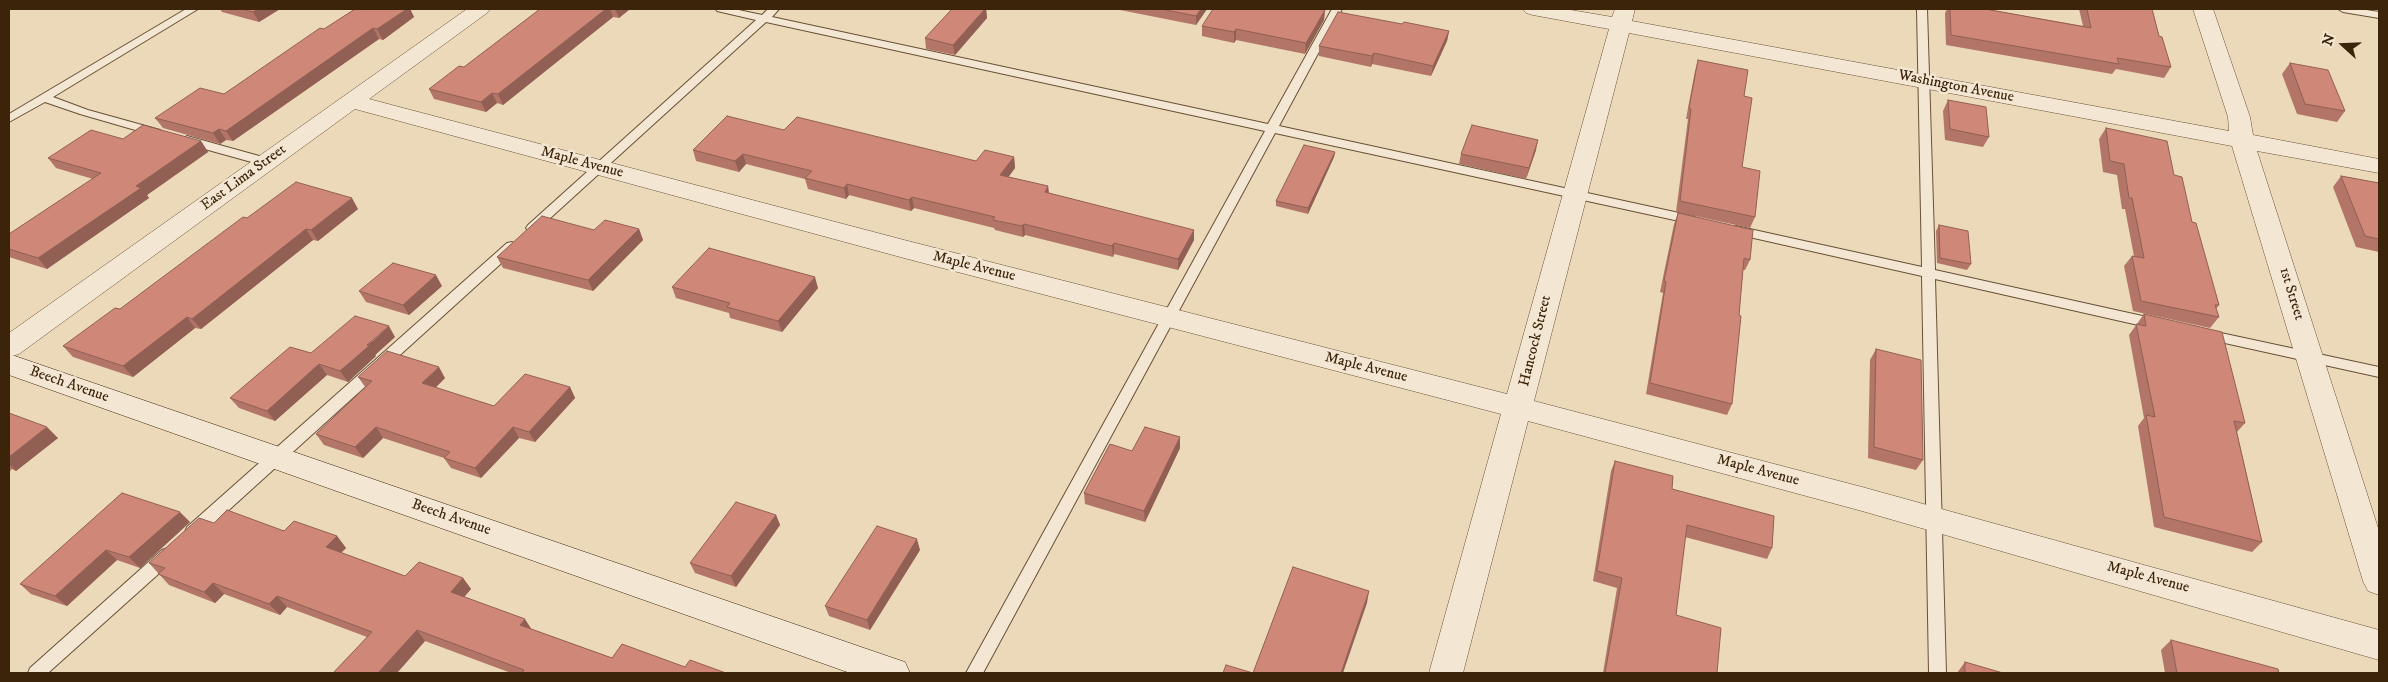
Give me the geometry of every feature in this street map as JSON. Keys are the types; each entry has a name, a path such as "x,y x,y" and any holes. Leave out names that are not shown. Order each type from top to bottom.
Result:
{"street":[{"name":"East Lima Street","path":"9,347 480,9"},
{"name":"Washington Avenue","path":"1534,9 1623,17 1924,81 2379,166"},
{"name":"1st Street","path":"2203,9 2239,117 2242,140 2379,580"},
{"name":"Hancock Street","path":"1446,673 1623,17"},
{"name":"Maple Avenue","path":"350,101 599,168 1519,408 2201,592 2379,645"},
{"name":"Beech Avenue","path":"9,364 893,673"}],"lane":[{"path":"9,119 193,9"},
{"path":"721,9 769,13 1272,128 1706,223"},
{"path":"974,673 1337,9"},
{"path":"1922,9 1938,673"},
{"path":"2343,9 2379,15"},
{"path":"36,673 769,13"},
{"path":"45,98 84,112 266,162"},
{"path":"1726,228 2167,326"},
{"path":"2196,332 2379,372"}],"building":[{"path":"242,9 258,9 253,12"},
{"path":"355,9 407,9 377,29 373,28 226,131 219,129 213,133 155,118 200,88 224,94 320,28 324,29"},
{"path":"540,9 606,9 498,94 492,93 481,102 429,89 459,66 464,67"},
{"path":"952,9 985,9 953,45 925,38"},
{"path":"1161,9 1201,9 1196,16"},
{"path":"1213,9 1325,10 1306,43 1236,29 1234,32 1202,26"},
{"path":"1950,9 1985,9 2091,28 2087,9 2152,9 2159,36 2162,37 2171,67 2117,58 2119,64 1951,35"},
{"path":"1338,12 1449,31 1433,66 1374,53 1372,56 1319,46"},
{"path":"1698,60 1748,70 1744,96 1752,98 1742,167 1760,171 1755,217 1680,201 1691,109 1689,108"},
{"path":"2290,63 2328,70 2345,111 2305,104"},
{"path":"1948,100 1986,107 1989,137 1950,129"},
{"path":"727,116 784,130 797,117 976,161 985,150 1014,157 1000,175 1048,186 1045,192 1194,230 1178,259 1114,243 1112,246 1024,224 1022,226 993,220 995,217 912,197 909,200 847,184 844,188 805,178 812,171 743,154 735,161 693,150"},
{"path":"143,125 201,141 136,186 141,188 38,258 9,249 9,234 101,173 48,158 91,130 123,139"},
{"path":"1472,125 1538,140 1529,168 1461,154"},
{"path":"2106,128 2167,141 2174,175 2182,177 2192,222 2196,223 2219,305 2215,305 2219,317 2141,301 2132,256 2144,258 2132,198 2129,198 2124,164 2110,161"},
{"path":"1304,145 1335,152 1308,208 1276,201"},
{"path":"2341,176 2379,183 2379,239 2365,236"},
{"path":"296,182 352,198 311,230 306,229 192,319 187,317 123,366 63,346 115,308 120,309 243,217 247,218"},
{"path":"1678,213 1753,230 1750,260 1744,258 1739,315 1741,316 1732,404 1650,383 1666,282 1664,281"},
{"path":"542,216 594,230 605,220 639,229 588,280 497,257"},
{"path":"1939,225 1968,231 1971,264 1940,258"},
{"path":"709,248 815,277 778,321 727,307 730,303 672,287"},
{"path":"393,263 436,275 403,305 359,291"},
{"path":"2144,314 2222,332 2245,423 2234,421 2262,542 2164,517 2146,415 2155,417 2136,324 2146,326"},
{"path":"355,316 389,326 340,371 319,364 267,411 230,398 290,347 311,353"},
{"path":"1876,349 1921,360 1923,460 1874,447"},
{"path":"387,351 439,367 422,383 494,406 525,374 570,387 529,432 513,427 475,468 444,458 450,452 376,427 355,447 316,434 372,381 358,377"},
{"path":"9,413 47,427 9,457"},
{"path":"1145,427 1180,437 1144,511 1084,493 1110,444 1132,451"},
{"path":"1615,461 1673,476 1672,489 1774,516 1772,548 1687,525 1676,615 1721,628 1717,673 1605,673 1622,578 1597,571"},
{"path":"122,493 180,512 129,557 106,550 55,596 20,584"},
{"path":"736,502 776,515 731,576 690,563"},
{"path":"227,510 284,531 294,521 337,536 326,547 405,576 419,562 463,578 451,592 525,619 520,625 612,658 622,644 685,667 690,660 726,673 522,673 524,670 417,630 378,673 333,673 372,632 277,596 269,604 213,583 204,592 158,574 165,568 149,563 199,518 214,523"},
{"path":"877,526 917,539 867,620 825,606"},
{"path":"1293,567 1369,591 1341,673 1253,673"},
{"path":"2171,640 2278,669 2279,673 2177,673"},
{"path":"1965,662 2003,673 1965,673"},
{"path":"1226,665 1253,673 1223,673"}]}
